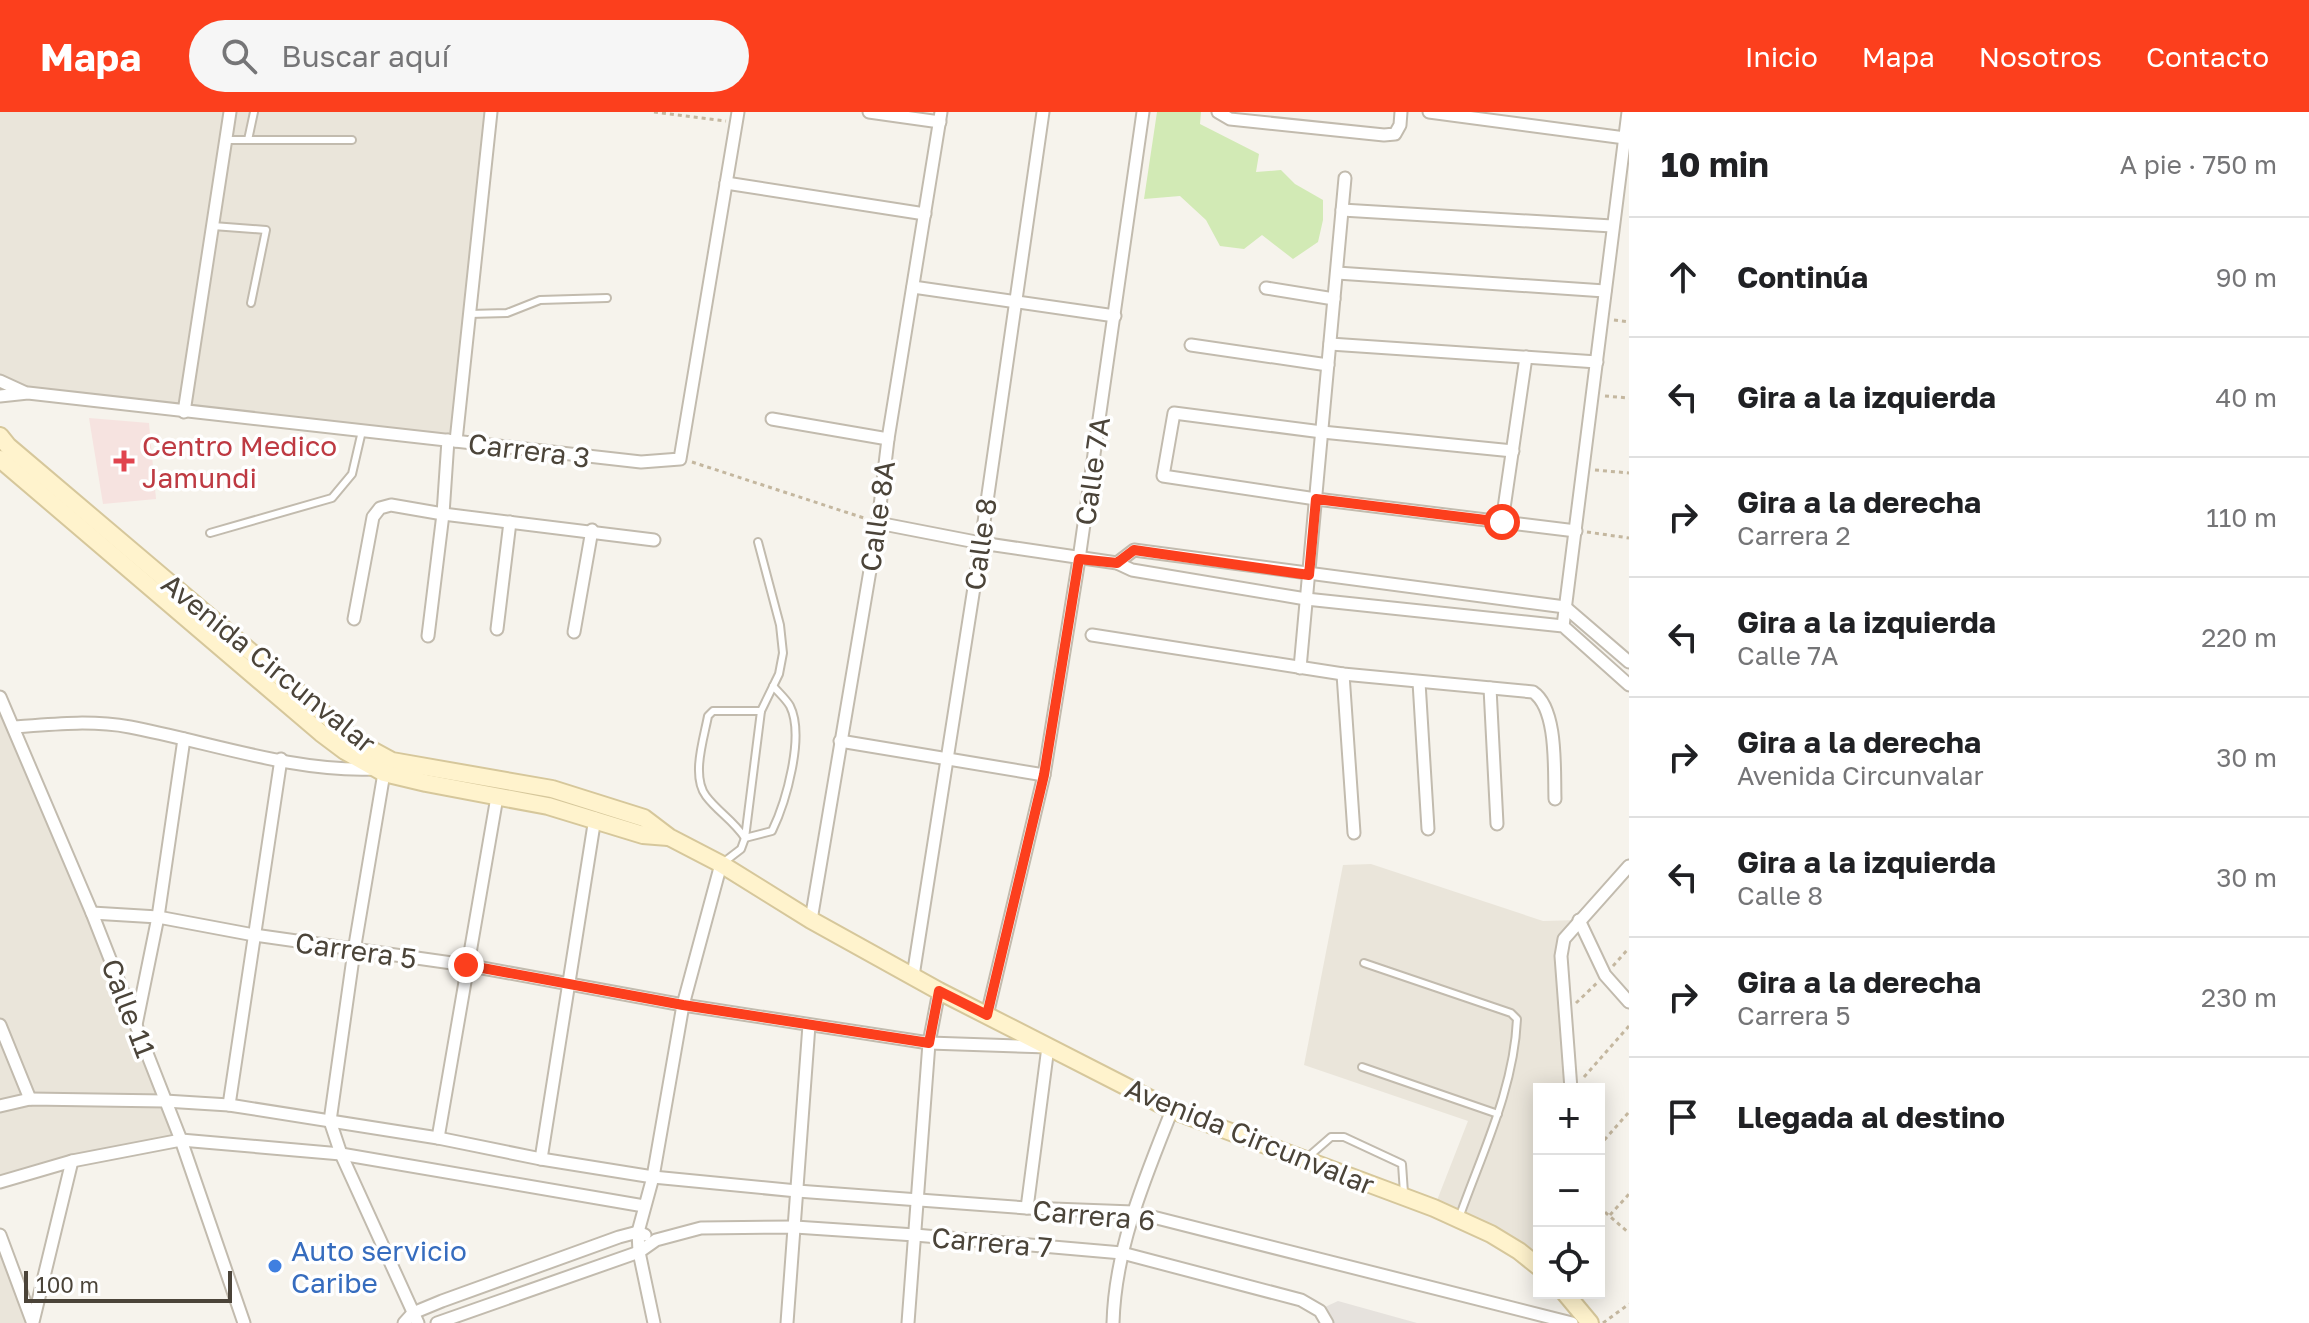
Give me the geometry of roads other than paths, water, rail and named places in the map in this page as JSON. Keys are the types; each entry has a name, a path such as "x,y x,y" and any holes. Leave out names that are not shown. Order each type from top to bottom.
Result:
{"main road":[{"name":"Avenida Circunvalar","path":"0,436 357,742 392,761 552,789 644,818 669,837 939,991 1172,1110 1458,1219 1519,1251 1533,1262"},
{"name":"Avenida Circunvalar","path":"0,459 321,733 379,770 548,806 643,835 669,837"},
{"path":"1570,1299 1590,1323"}],"street":[{"path":"184,412 230,112"},
{"path":"428,636 491,112"},
{"path":"871,112 940,117"},
{"name":"Calle 8","path":"913,976 981,543 1043,112"},
{"name":"Calle 7A","path":"987,1015 1044,775 1079,559 1143,112"},
{"path":"1218,112 1230,119 1384,135 1395,134 1400,125 1401,112"},
{"path":"1429,112 1625,138"},
{"path":"1563,626 1628,112"},
{"path":"737,117 726,183 925,214"},
{"name":"Calle 8A","path":"811,920 878,523 888,439 940,117"},
{"path":"1300,668 1345,178"},
{"name":"Carrera 3","path":"0,396 28,393 641,462 680,459 726,183"},
{"path":"1342,210 1612,226"},
{"path":"1337,273 1605,291"},
{"path":"913,287 1115,316"},
{"path":"1266,288 1334,299"},
{"path":"1330,344 1597,362"},
{"path":"1191,345 1328,365"},
{"path":"1502,522 1526,357"},
{"name":"Carrera 3","path":"0,381 28,393"},
{"path":"1513,451 1174,413 1163,476 1316,499 1576,531"},
{"path":"772,419 888,439"},
{"path":"354,619 373,517 380,508 391,505 654,540"},
{"path":"497,629 510,522"},
{"path":"878,523 981,543 1117,563 1132,570 1306,599 1563,626 1629,685"},
{"path":"574,632 592,530"},
{"path":"1117,563 1134,550 1565,607 1629,662"},
{"path":"1092,635 1343,674 1533,692 1545,704 1552,740 1555,799"},
{"path":"1343,674 1354,833"},
{"path":"1419,682 1428,829"},
{"path":"1490,688 1497,824"},
{"name":"Calle 11","path":"0,697 92,913 181,1140 244,1323"},
{"path":"14,727 73,722 127,727 345,770 379,770 330,1121 341,1154 416,1318"},
{"path":"136,1025 158,917 184,739"},
{"path":"840,741 1044,775"},
{"path":"229,1105 281,759"},
{"path":"438,1138 497,797"},
{"path":"541,1159 595,818"},
{"path":"654,1323 639,1252 638,1232 653,1177 683,1005 721,864"},
{"path":"1571,1083 1561,956 1564,939 1629,866"},
{"name":"Carrera 5","path":"92,913 158,917 929,1043 1048,1047"},
{"path":"1579,920 1605,975 1629,1002"},
{"path":"908,1323 929,1043 939,991"},
{"path":"0,1025 30,1099"},
{"path":"787,1323 809,1025"},
{"path":"1027,1208 1048,1047"},
{"name":"Carrera 6","path":"0,1106 30,1099 229,1105 438,1138 653,1177 917,1200 1133,1212 1566,1322"},
{"path":"1113,1323 1122,1253 1133,1212 1172,1110"},
{"path":"0,1182 72,1161 181,1140 341,1154 644,1206"},
{"path":"33,1323 72,1161"},
{"name":"Carrera 7","path":"437,1323 639,1252 656,1240 701,1228 795,1227 1122,1253 1301,1300 1320,1311 1327,1323"},
{"path":"404,1323 638,1232 656,1240"},
{"path":"0,1235 33,1323"}],"lane":[{"path":"248,140 254,112"},
{"path":"226,140 352,140"},
{"path":"213,226 266,230 251,303"},
{"path":"469,314 507,313 540,300 607,298"},
{"path":"210,533 332,498 352,474 362,431"},
{"path":"721,864 741,849 745,838 761,711 779,674 783,653 780,625 758,542"},
{"path":"745,838 772,831 785,795 794,749 795,724 790,705 773,686"},
{"path":"745,838 735,823 704,794 698,776 708,716 713,711 761,711"},
{"path":"1364,963 1511,1013 1517,1019 1513,1065 1458,1219"},
{"path":"1362,1067 1498,1114"},
{"path":"1305,1160 1331,1137 1344,1137 1402,1164 1404,1197"}],"place":[{"name":"Centro Medico Jamundi","path":"124,461"},
{"name":"Auto servicio Caribe","path":"275,1266"}]}
